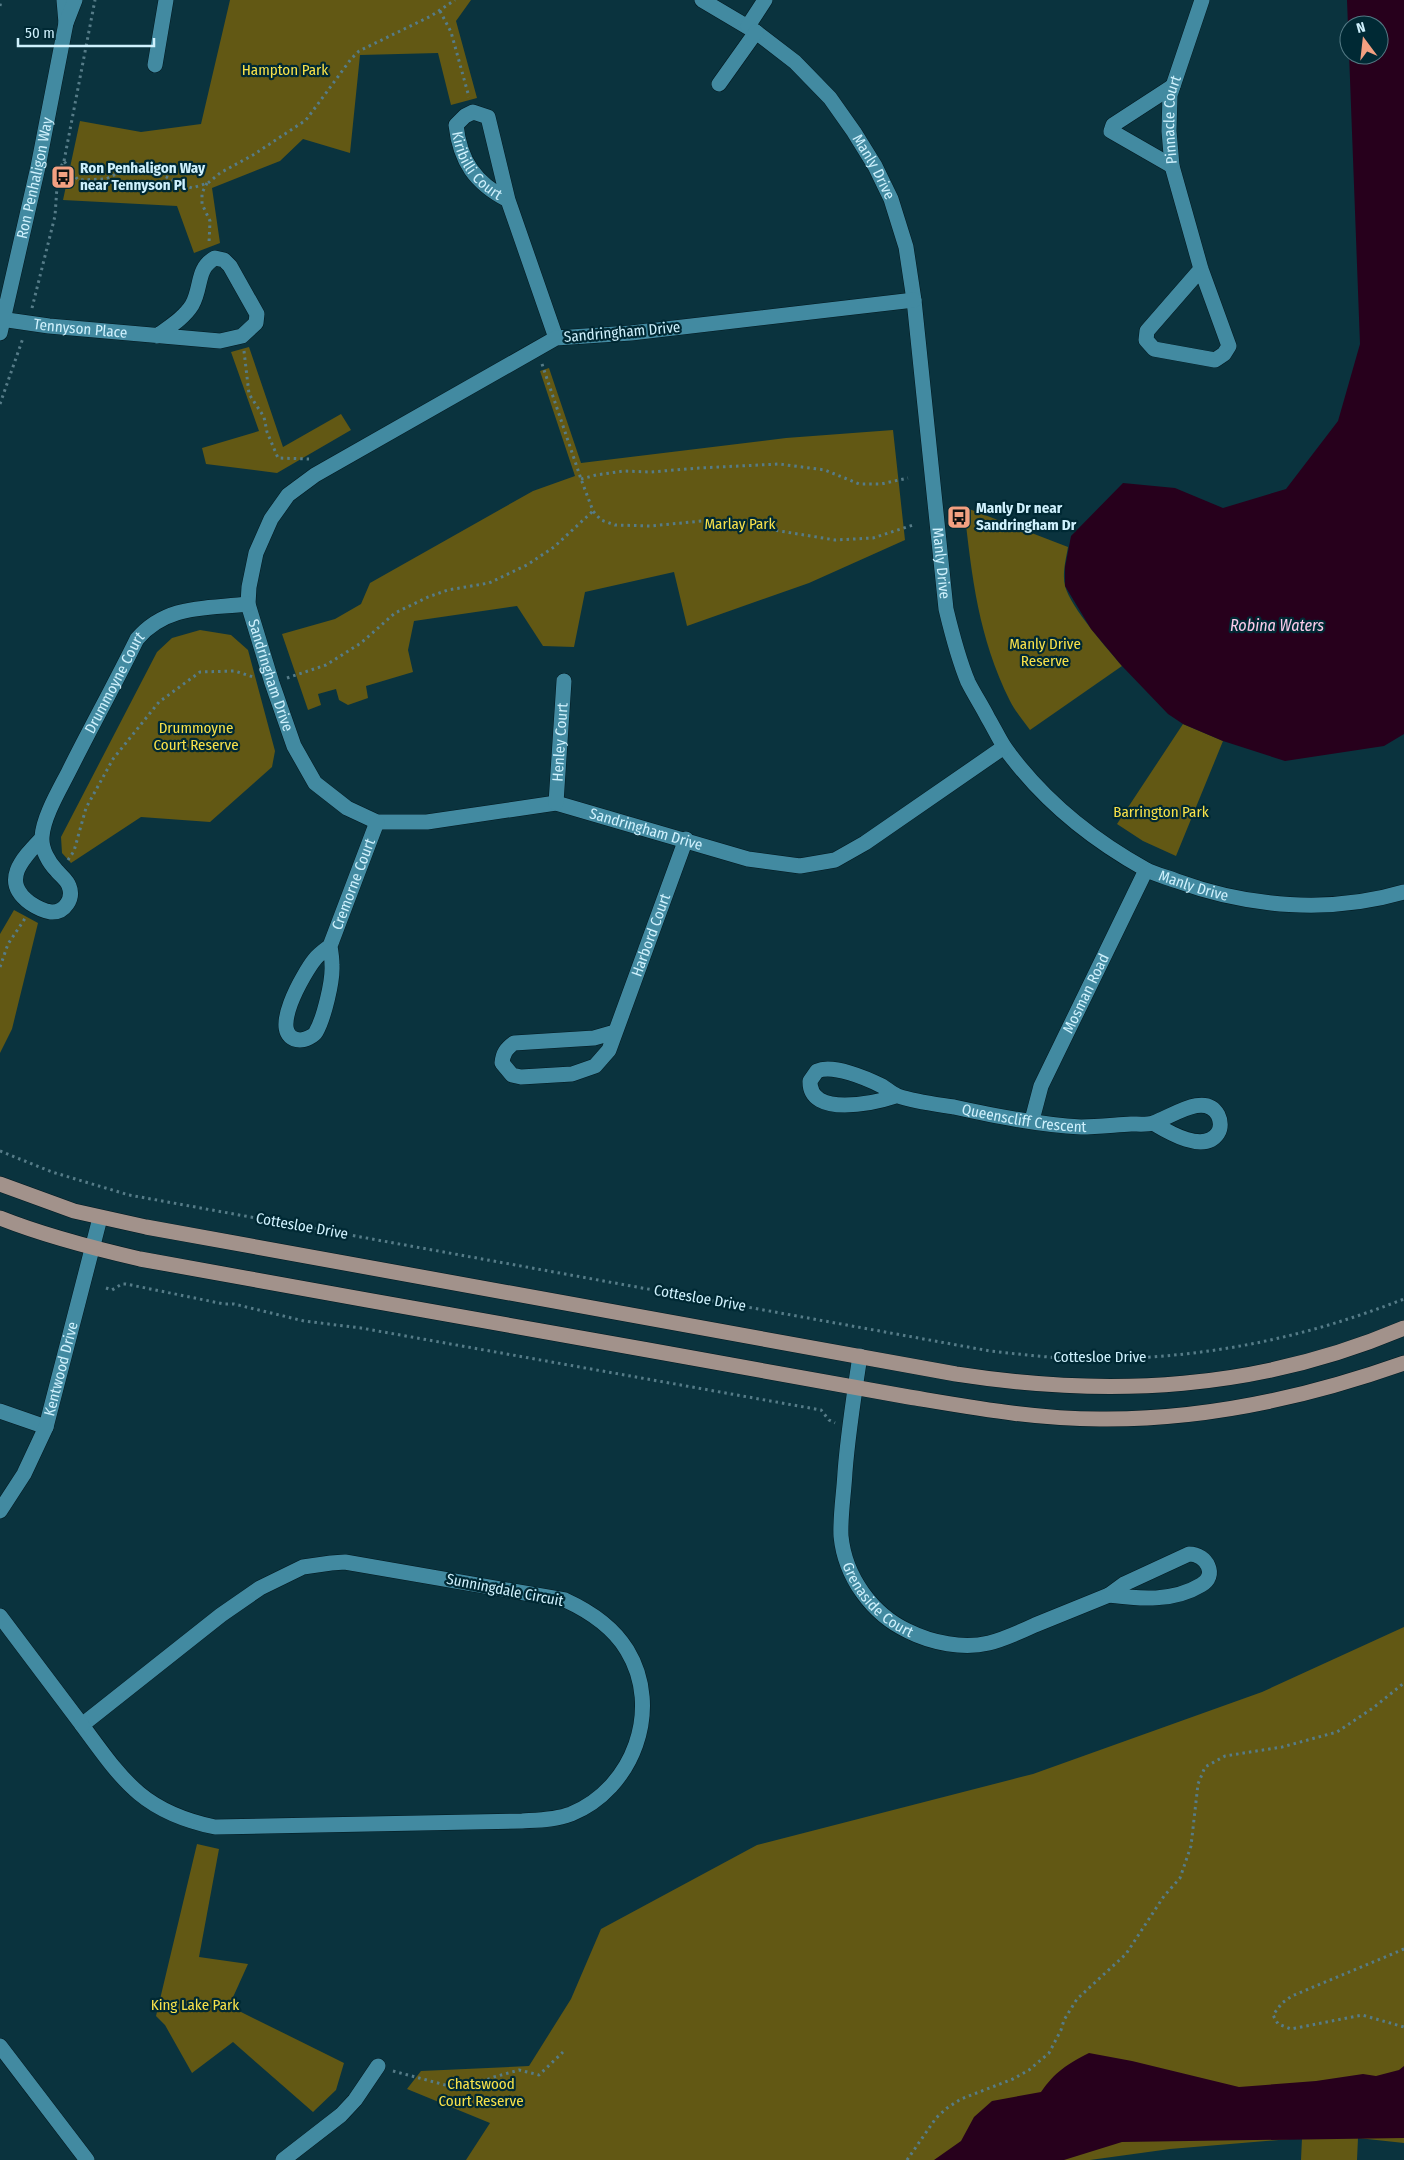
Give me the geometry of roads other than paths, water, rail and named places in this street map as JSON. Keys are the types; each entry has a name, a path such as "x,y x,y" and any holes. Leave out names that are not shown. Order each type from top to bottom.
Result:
{"main road":[{"name":"Cottesloe Drive","path":"0,1184 48,1203 100,1218 202,1238 956,1374 1028,1384 1075,1387 1156,1386 1207,1381 1277,1368 1362,1344 1404,1328"},
{"path":"0,1218 48,1236 93,1248 188,1268 855,1388 1042,1417 1143,1418 1268,1403 1323,1389 1404,1363"}],"street":[{"name":"Ron Penhaligon Way","path":"64,0 66,23"},
{"name":"Ron Penhaligon Way","path":"1,324 38,167 66,23 75,0"},
{"path":"155,65 166,0"},
{"name":"Manly Drive","path":"702,0 752,29 795,62 830,98 875,166 891,199 906,247 914,300 946,609 969,683 1004,746 1030,779 1058,807 1090,833 1146,870 1226,896 1283,904 1324,905 1403,896"},
{"path":"718,84 752,29 765,0"},
{"name":"Pinnacle Court","path":"1201,269 1148,331 1146,340 1154,349 1215,360 1224,354 1229,346 1201,269 1172,166 1169,131 1170,95 1202,0"},
{"path":"1172,166 1111,131 1113,125 1173,86"},
{"name":"Kiribilli Court","path":"508,200 489,190 471,169 458,146 456,125 465,116 473,112 488,117 508,200 556,338"},
{"name":"Tennyson Place","path":"1,324 28,323 157,336 207,341 220,341 242,336 256,323 257,314 230,266 224,260 214,259 207,262 202,271 192,304 178,320 157,336"},
{"name":"Sandringham Drive","path":"914,300 631,333 556,338 328,467 288,495 271,519 256,553 249,587 248,604 272,683 294,746 315,783 347,808 377,822 427,822 556,803 686,839 748,859 800,866 835,860 865,844 1004,746"},
{"name":"Drummoyne Court","path":"42,838 30,851 15,876 19,892 23,898 42,910 58,911 64,908 69,901 69,885 52,865 44,849 42,838 44,824 137,639 146,629 168,615 182,611 248,604"},
{"name":"Henley Court","path":"556,803 564,682"},
{"name":"Cremorne Court","path":"330,946 316,958 300,982 285,1018 286,1028 291,1037 300,1040 309,1038 316,1033 330,988 332,964 330,946 377,822"},
{"name":"Harbord Court","path":"614,1032 594,1038 514,1043 506,1048 502,1056 502,1063 512,1075 521,1077 572,1074 595,1066 609,1050 686,839"},
{"name":"Mosman Road","path":"1032,1120 1041,1086 1146,870"},
{"name":"Queenscliff Crescent","path":"896,1096 877,1102 831,1104 815,1097 811,1092 810,1081 817,1071 832,1068 883,1086 896,1096 984,1114 1082,1127 1153,1123"},
{"name":"Kentwood Drive","path":"0,1511 24,1474 46,1427 100,1218"},
{"name":"Grenaside Court","path":"860,1356 847,1449 842,1536 850,1570 868,1600 892,1622 918,1636 934,1641 968,1645 988,1643 1109,1595 1124,1584 1189,1554 1198,1554 1205,1558 1209,1567 1209,1576 1203,1585 1166,1598 1109,1595"},
{"path":"0,1411 46,1427"},
{"name":"Sunningdale Circuit","path":"0,1616 82,1725 117,1771 151,1804 166,1812 200,1824 215,1827 529,1821 557,1817 576,1811 594,1801 618,1780 639,1738 641,1693 633,1662 616,1636 589,1613 565,1600 381,1567 330,1562 303,1567 290,1572 248,1596 221,1615 82,1725"},
{"path":"0,2046 87,2160"},
{"path":"283,2160 341,2115 355,2100 378,2066"}],"water":[{"name":"Robina Waters","path":"1347,0 1404,0 1404,734 1384,746 1285,761 1223,741 1183,724 1168,714 1122,666 1091,629 1065,586 1065,567 1071,536 1123,483 1175,488 1223,508 1286,489 1338,421 1360,344 1349,65 1389,65 1389,15 1348,15"},
{"path":"1089,2053 1132,2061 1239,2087 1316,2081 1363,2074 1376,2076 1399,2070 1404,2066 1404,2138 1122,2142 1064,2160 934,2160 961,2141 974,2117 992,2101 1041,2092 1062,2069"}],"place":[{"name":"Ron Penhaligon Way near Tennyson Pl","path":"63,177"},
{"name":"Manly Dr near Sandringham Dr","path":"959,517"}],"park label":[{"name":"Hampton Park","path":"285,70"},
{"name":"Marlay Park","path":"740,524"},
{"name":"Manly Drive Reserve","path":"1045,652"},
{"name":"Drummoyne Court Reserve","path":"196,736"},
{"name":"Barrington Park","path":"1161,812"},
{"name":"King Lake Park","path":"195,2005"},
{"name":"Chatswood Court Reserve","path":"481,2092"}]}
